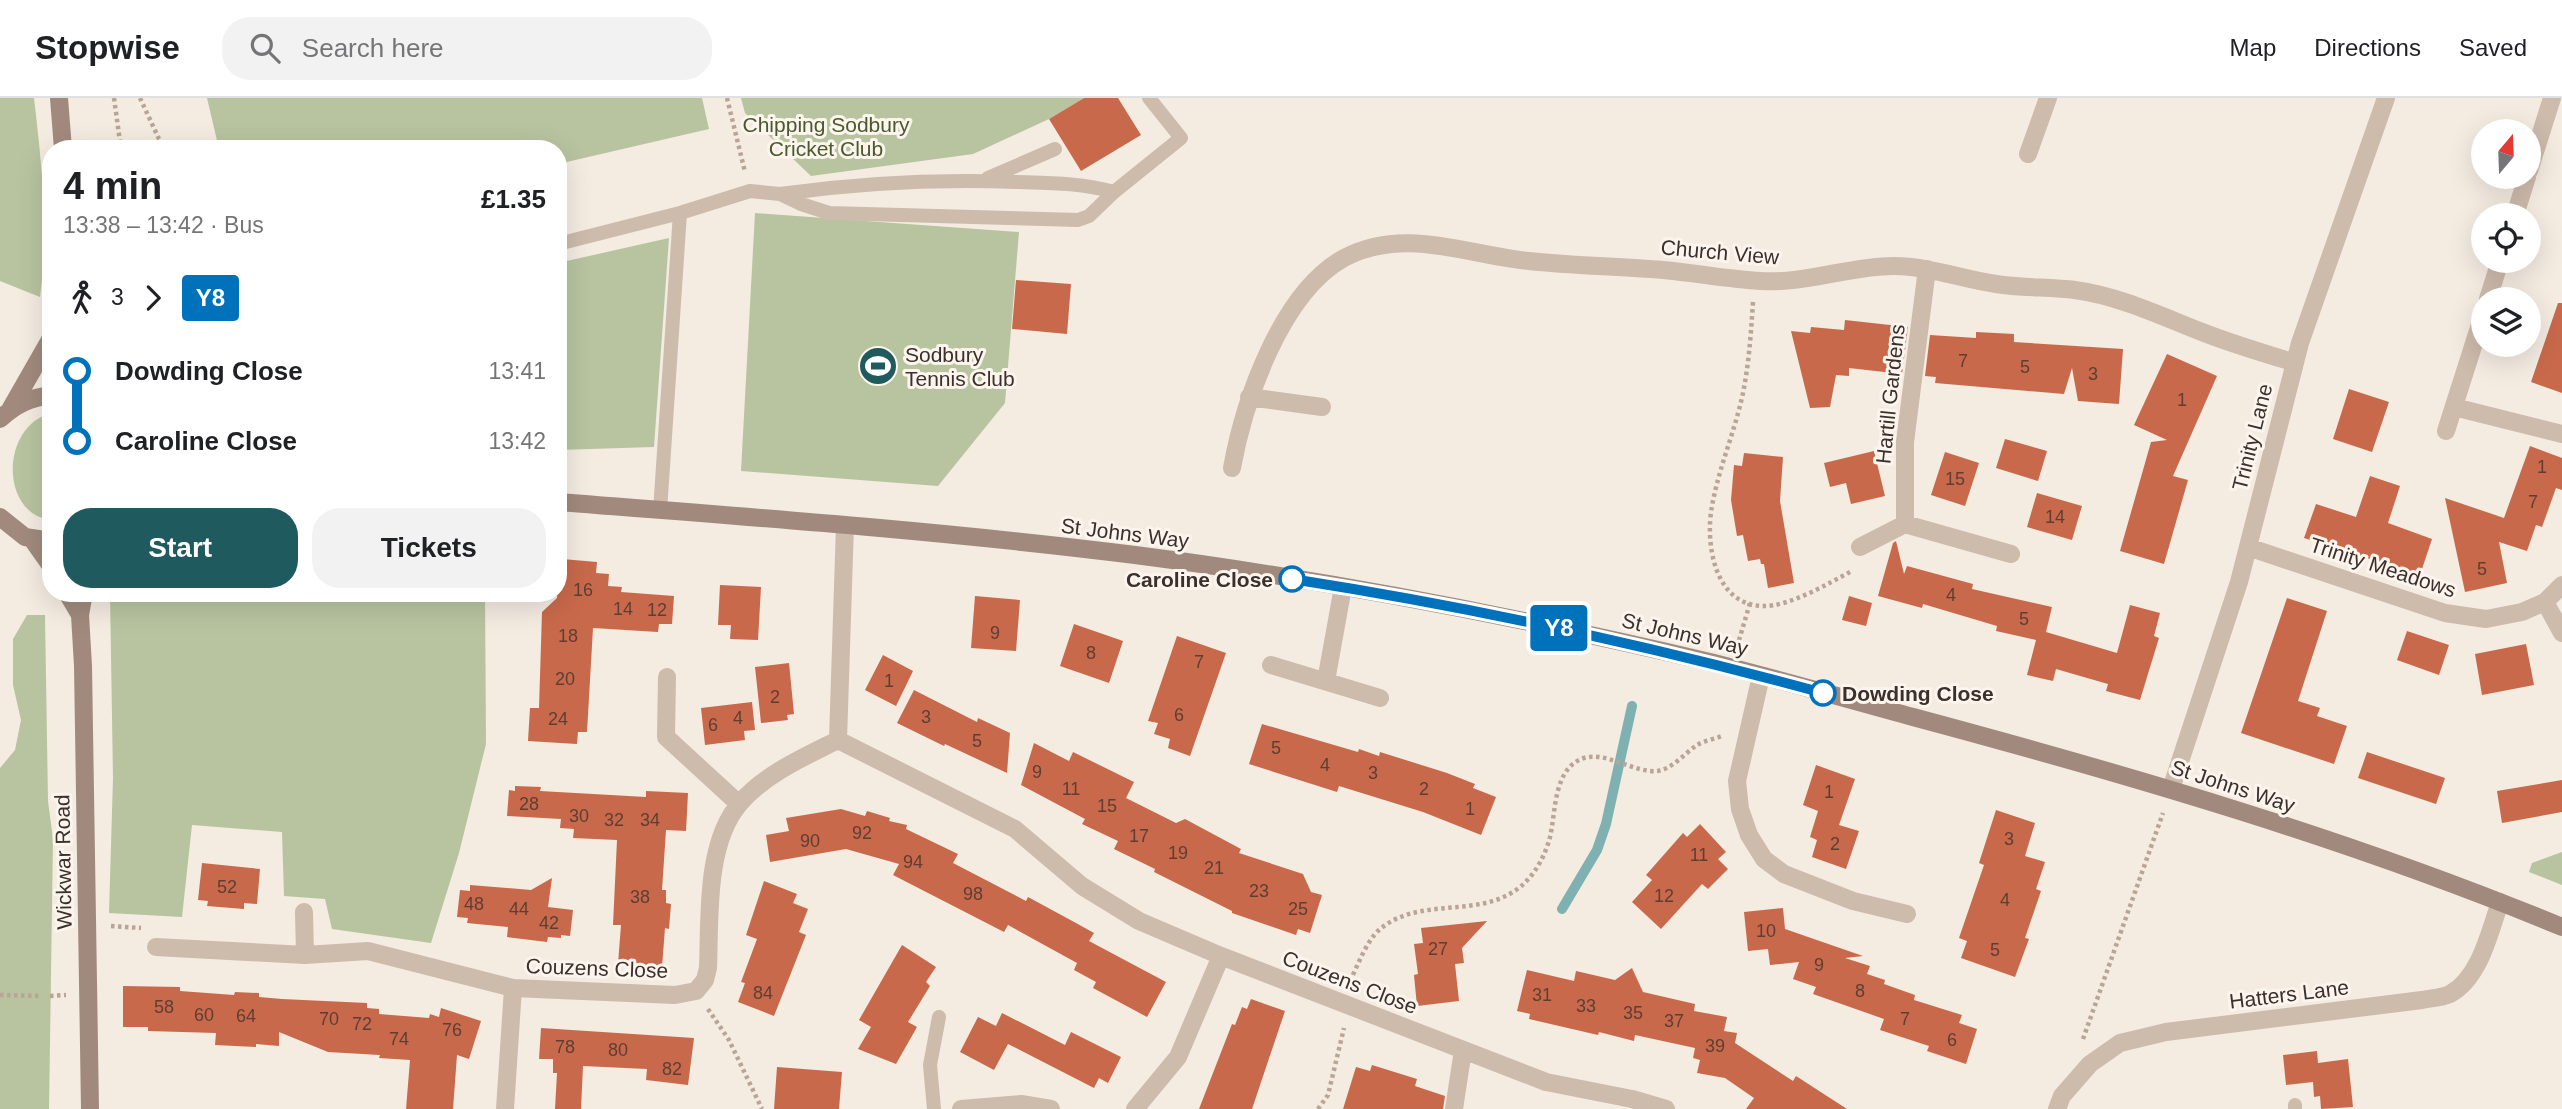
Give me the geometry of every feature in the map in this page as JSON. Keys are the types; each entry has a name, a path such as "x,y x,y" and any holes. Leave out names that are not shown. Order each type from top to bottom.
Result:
{"street":[{"path":"59,98 62,140"},
{"path":"2028,154 2048,98"},
{"name":"Trinity Lane","path":"2171,789 2239,582 2300,342 2386,98"},
{"path":"2541,133 2552,98"},
{"name":"Church View","path":"1232,468 1249,397 1272,347 1306,292 1331,267 1361,250 1381,245 1425,243 1526,261 1667,271 1755,281 1794,280 1879,267 1927,269 1993,284 2076,290 2102,296 2139,307 2225,341 2295,363"},
{"name":"Hartill Gardens","path":"1905,524 1905,442 1927,269"},
{"path":"2446,431 2471,352"},
{"path":"6,413 42,353"},
{"path":"6,413 33,398 42,396"},
{"path":"1249,397 1322,407"},
{"path":"2454,407 2562,434"},
{"name":"St Johns Way","path":"567,503 845,525 1136,555 1343,587 1508,617 1761,676 2171,789 2377,857 2562,927"},
{"path":"1,520 32,539 42,553"},
{"path":"1860,547 1905,524 2011,554"},
{"path":"838,740 845,525"},
{"path":"32,539 42,540"},
{"name":"Trinity Meadows","path":"2248,547 2445,613 2486,619 2522,612 2545,602 2562,584"},
{"path":"1326,681 1343,587"},
{"name":"Wickwar Road","path":"72,602 80,615"},
{"name":"Wickwar Road","path":"82,602 80,615 90,1109"},
{"path":"2545,602 2562,632"},
{"path":"1272,665 1380,698"},
{"path":"1761,676 1737,781 1740,809 1749,835 1764,859 1784,874 1853,901 1907,914"},
{"path":"667,677 666,737 738,804"},
{"name":"Couzens Close","path":"156,947 305,955 368,951 513,988 675,995 696,991 705,980 708,968 711,875 722,836 738,804 765,781 797,760 838,740 1015,829 1082,886 1139,920 1221,956 1546,1082 1632,1099 1666,1109"},
{"name":"Hatters Lane","path":"2057,1109 2062,1096 2090,1064 2120,1044 2166,1032 2448,995 2464,983 2477,962 2500,902"},
{"path":"304,912 305,955"},
{"path":"1135,1109 1178,1057 1221,956"},
{"path":"505,1109 513,988"},
{"path":"1454,1109 1463,1051"},
{"path":"961,1109 1021,1104 1051,1109"}],"lane":[{"path":"780,194 801,204 829,212 1078,220 1089,216 1114,192 1181,138 1149,98"},
{"path":"984,180 1055,149"},
{"path":"567,242 680,213 750,191 780,194 949,179 1086,184 1114,192"},
{"path":"660,511 680,213"},
{"path":"934,1109 930,1065 939,1017"}],"path":[{"path":"114,98 120,140"},
{"path":"140,98 160,140"},
{"path":"727,98 750,191"},
{"path":"1755,281 1743,392 1719,476 1710,523 1712,554 1720,579 1729,591 1750,603 1774,605 1837,579 1867,562 1860,547"},
{"path":"1737,648 1750,603"},
{"path":"1318,1109 1328,1095 1346,1020 1335,1017 1360,960 1378,931 1406,914 1483,905 1520,888 1538,867 1550,838 1558,789 1567,770 1585,758 1613,760 1643,772 1661,771 1699,743 1724,736"},
{"path":"2080,1045 2171,789"},
{"path":"86,923 151,929 156,947"},
{"path":"696,991 729,1040 762,1109"},
{"path":"0,995 42,996"}],"green space":[{"path":"0,98 34,98 42,173 40,297 0,281"},
{"path":"207,98 702,98 709,129 567,162 567,140 217,140"},
{"name":"Chipping Sodbury Cricket Club","path":"741,98 1084,98 1049,119 973,154 811,176 745,113"},
{"name":"Sodbury Tennis Club","path":"755,213 1019,232 1005,403 938,486 741,471"},
{"path":"669,238 654,447 567,450 567,261"},
{"path":"42,417 42,517 34,514 22,503 15,487 13,470 15,451 22,435 34,421"},
{"path":"110,602 485,602 486,744 459,853 431,943 332,929 325,899 284,896 282,832 192,825 182,917 109,913 113,778"},
{"path":"27,615 45,615 48,801 53,839 49,1109 0,1109 0,768 15,750 21,720 13,685 13,639"},
{"path":"2562,852 2562,885 2529,872 2532,863"}],"building":[{"path":"1084,98 1118,98 1141,135 1081,171 1049,119"},
{"path":"1016,280 1071,284 1067,334 1012,329"},
{"path":"2558,303 2562,303 2562,393 2531,382"},
{"path":"1845,320 1908,327 1902,374 1849,368 1849,376 1836,375 1830,407 1810,408 1791,331 1810,333 1811,327 1844,330"},
{"path":"1976,332 2014,334 2014,342 2123,349 2119,404 2078,401 2072,368 2064,394 1935,383 1936,377 1925,376 1930,335 1976,338"},
{"path":"2167,354 2217,376 2173,476 2188,480 2164,564 2120,551 2151,442 2167,440 2134,425"},
{"path":"2349,389 2389,402 2372,452 2333,439"},
{"path":"2005,439 2047,451 2038,481 1996,468"},
{"path":"2530,446 2562,458 2562,490 2556,488 2542,527 2536,525 2527,551 2499,542 2507,583 2465,592 2445,498 2504,518"},
{"path":"1874,451 1885,496 1851,504 1846,483 1830,487 1824,463"},
{"path":"1945,452 1979,463 1965,506 1931,495"},
{"path":"1744,453 1783,457 1780,501 1794,583 1768,588 1764,564 1761,564 1760,559 1748,561 1743,535 1737,536 1731,500 1734,465 1742,466"},
{"path":"2370,476 2400,486 2388,523 2432,539 2420,575 2304,538 2316,504 2356,517"},
{"path":"2037,493 2082,506 2072,540 2027,527"},
{"path":"1896,541 1904,574 1907,566 1973,584 1972,589 2052,607 2046,632 2117,653 2130,605 2160,613 2154,636 2159,638 2140,700 2106,691 2108,684 2056,669 2053,681 2027,675 2036,640 1996,631 1997,626 1923,604 1922,608 1878,596 1893,543"},
{"path":"567,559 597,562 596,573 609,574 608,586 622,587 621,592 674,596 672,624 659,624 658,632 593,628 587,732 578,732 577,744 528,741 530,708 539,708 542,612 553,602 567,602"},
{"path":"720,585 761,587 758,640 730,639 731,625 718,625"},
{"path":"975,596 1020,600 1016,651 971,648"},
{"path":"1849,596 1872,603 1866,626 1842,620"},
{"path":"2287,598 2327,611 2298,701 2320,708 2317,716 2347,726 2334,764 2241,733"},
{"path":"1074,624 1123,641 1109,683 1060,666"},
{"path":"2407,631 2449,645 2439,675 2397,660"},
{"path":"1177,636 1226,653 1190,756 1168,748 1170,739 1154,734 1158,723 1148,721"},
{"path":"2526,644 2534,685 2482,695 2475,654"},
{"path":"883,655 913,671 896,706 865,690"},
{"path":"789,663 794,714 787,715 788,720 761,723 755,667"},
{"path":"914,690 977,722 978,718 1010,733 1007,773 897,723"},
{"path":"752,702 755,730 744,731 745,740 705,745 701,708"},
{"path":"1262,724 1358,752 1359,749 1379,756 1380,752 1475,784 1473,788 1496,797 1481,835 1423,812 1339,786 1337,792 1249,764"},
{"path":"1034,743 1069,761 1073,752 1134,782 1126,798 1176,823 1185,819 1241,849 1239,853 1303,874 1311,892 1322,895 1310,933 1298,929 1296,935 1232,913 1114,849 1118,841 1082,824 1085,819 1021,785"},
{"path":"2367,752 2445,778 2436,804 2358,778"},
{"path":"1816,765 1855,779 1839,825 1859,831 1846,869 1812,857 1817,840 1810,837 1818,811 1803,805"},
{"path":"2562,780 2562,812 2502,823 2497,791"},
{"path":"515,786 541,787 540,791 646,797 646,791 688,793 686,831 666,830 662,890 666,890 666,903 671,904 669,929 665,928 662,967 618,964 621,925 613,925 617,840 573,838 574,829 560,828 561,819 507,816 509,790 515,791"},
{"path":"841,809 865,816 867,811 890,818 889,821 907,825 906,829 958,854 953,863 1026,901 1028,897 1094,933 1089,941 1166,982 1147,1017 1093,988 1096,982 1074,970 1077,963 1008,925 1004,932 893,875 899,864 846,849 770,862 766,835 789,831 786,818"},
{"path":"1996,810 2035,823 2025,856 2045,862 2036,889 2041,891 2025,938 2029,939 2015,977 1961,958 1967,941 1959,938 1984,865 1979,863"},
{"path":"1700,824 1726,852 1718,859 1728,869 1708,889 1702,884 1661,929 1632,902 1652,880 1646,875 1683,833 1687,837"},
{"path":"202,863 260,869 257,904 244,903 244,909 207,906 208,901 198,900"},
{"path":"552,878 548,907 573,910 570,936 548,937 547,942 507,937 508,927 467,923 468,918 457,917 460,890 470,891 470,885 531,890"},
{"path":"764,881 797,894 793,903 808,909 799,932 806,935 774,1016 738,1002 745,983 741,982 757,939 746,935"},
{"path":"1783,908 1785,929 1863,956 1845,958 1870,966 1867,974 1885,980 1884,984 1915,995 1914,1000 1962,1015 1959,1023 1977,1029 1966,1064 1927,1051 1929,1046 1880,1030 1884,1019 1813,994 1816,987 1793,979 1799,962 1770,965 1768,949 1748,951 1744,912"},
{"path":"1487,921 1462,948 1464,963 1455,964 1459,1001 1417,1006 1414,975 1418,974 1414,944 1423,943 1421,928"},
{"path":"902,945 936,967 926,982 930,986 908,1022 917,1027 896,1064 858,1049 871,1027 859,1020"},
{"path":"1632,968 1643,992 1695,1004 1694,1011 1727,1017 1724,1031 1737,1033 1735,1043 1793,1081 1796,1076 1847,1109 1746,1109 1754,1098 1725,1078 1697,1073 1700,1060 1693,1058 1695,1048 1635,1035 1634,1041 1599,1032 1598,1035 1529,1019 1530,1014 1517,1011 1527,970 1574,981 1576,971 1615,980"},
{"path":"123,986 180,987 180,991 234,995 235,992 259,993 259,997 367,1003 367,1008 379,1009 379,1014 429,1018 430,1014 439,1017 441,1008 481,1021 469,1059 457,1055 453,1109 406,1109 410,1060 328,1052 279,1032 279,1046 256,1044 256,1047 215,1045 216,1033 148,1031 148,1027 123,1027"},
{"path":"1251,999 1285,1011 1252,1109 1199,1109 1232,1024 1235,1025 1242,1007 1247,1009"},
{"path":"1002,1013 1065,1045 1071,1032 1121,1057 1108,1083 1099,1078 1094,1088 1008,1044 994,1070 960,1052 978,1017 996,1026"},
{"path":"541,1028 694,1038 688,1085 646,1080 647,1069 583,1066 581,1109 555,1109 557,1073 553,1073 553,1059 539,1059"},
{"path":"2317,1051 2318,1063 2348,1059 2353,1107 2321,1109 2320,1096 2314,1097 2313,1082 2286,1085 2283,1055"},
{"path":"1372,1065 1417,1079 1415,1086 1445,1096 1443,1109 1343,1109 1356,1067 1370,1071"},
{"path":"777,1067 842,1072 839,1109 774,1109"}],"waterway":[{"path":"1562,909 1597,850 1606,824 1632,706"}],"bus line":[{"name":"Y8","path":"1292,579 1508,617 1716,664 1823,693"}],"place":[{"name":"Sodbury Tennis Club","path":"878,366"},
{"name":"Caroline Close","path":"1292,579"},
{"name":"Dowding Close","path":"1823,693"}]}
